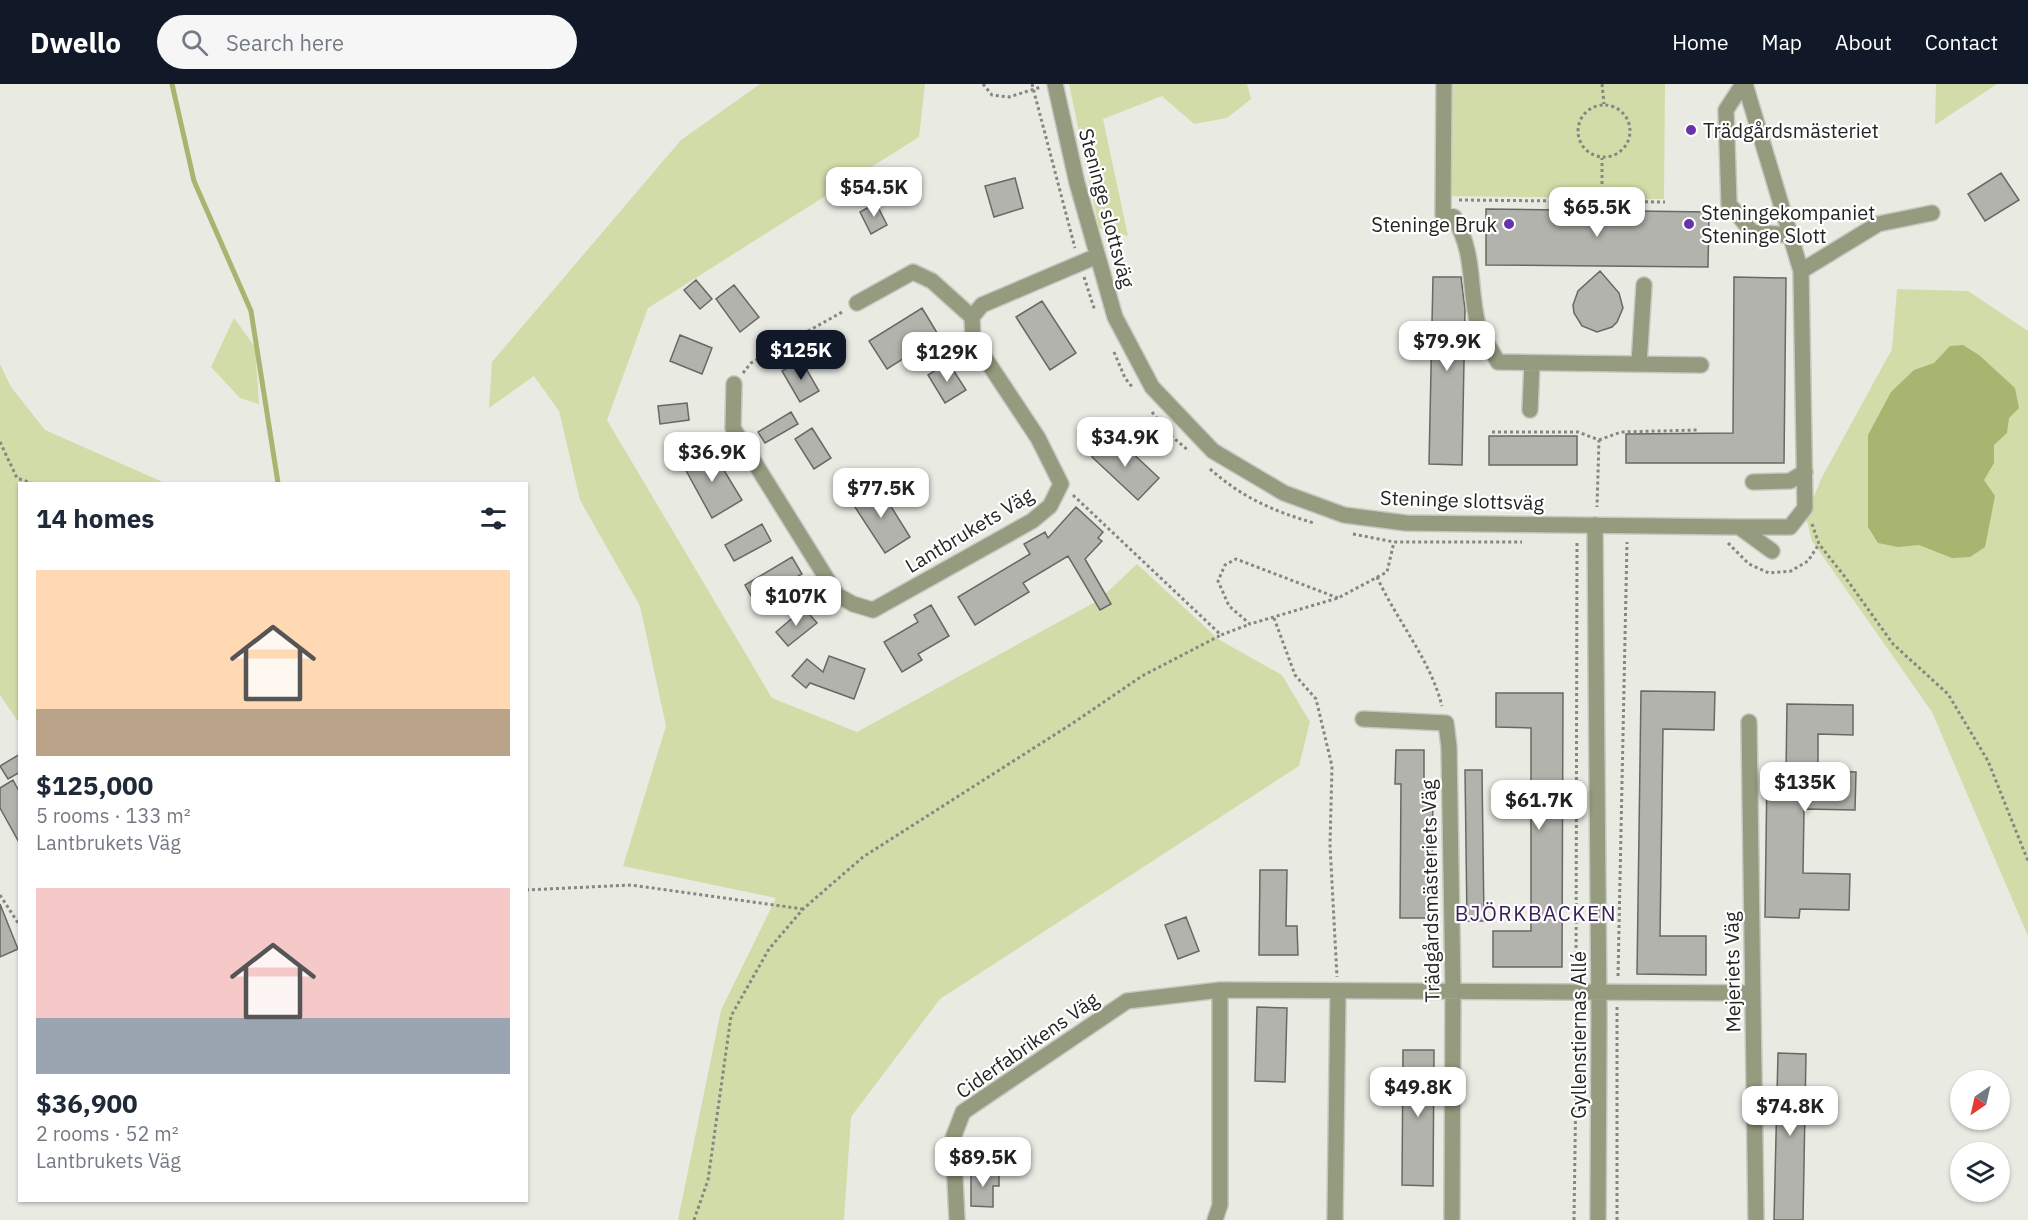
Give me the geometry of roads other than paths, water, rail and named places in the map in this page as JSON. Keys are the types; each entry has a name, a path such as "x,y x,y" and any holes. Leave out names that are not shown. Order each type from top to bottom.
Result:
{"street":[{"name":"Steninge slottsväg","path":"1055,84 1096,256 1115,317 1152,387 1213,451 1284,493 1344,515 1406,523 1595,532 1790,526 1805,508 1806,472"},
{"path":"1444,84 1443,215 1454,217 1464,235 1471,265 1479,326 1498,362 1701,365"},
{"path":"1744,84 1788,235 1801,271 1806,472 1790,481 1754,482"},
{"path":"1744,84 1726,110 1729,204 1752,232 1788,235"},
{"path":"1801,271 1878,224 1932,213"},
{"path":"857,303 913,272 932,281 972,318 982,305 1096,256"},
{"path":"1639,364 1644,285"},
{"name":"Lantbrukets Väg","path":"734,384 733,428 837,595 853,604 873,610 1032,521 1050,506 1061,484 1038,438 973,340 972,318"},
{"path":"1530,410 1532,363"},
{"path":"1739,527 1772,551"},
{"name":"Gyllenstiernas Allé","path":"1595,532 1598,1220"},
{"name":"Trädgårdsmästeriets Väg","path":"1363,719 1446,723 1449,747 1453,991 1452,1220"},
{"name":"Mejeriets Väg","path":"1749,722 1756,1220"},
{"path":"1215,1220 1220,1205 1220,990"},
{"name":"Ciderfabrikens Väg","path":"957,1220 953,1138 963,1112 1127,1001 1220,990 1753,993"},
{"path":"1335,1220 1338,991"}],"waterway":[{"path":"172,84 194,181 251,311 278,482"}],"place":[{"name":"Trädgårdsmästeriet","path":"1691,130"},
{"name":"Steninge Bruk","path":"1509,224"},
{"name":"Steningekompaniet Steninge Slott","path":"1689,224"}],"district":[{"name":"BJÖRKBACKEN","path":"1536,913"}]}
